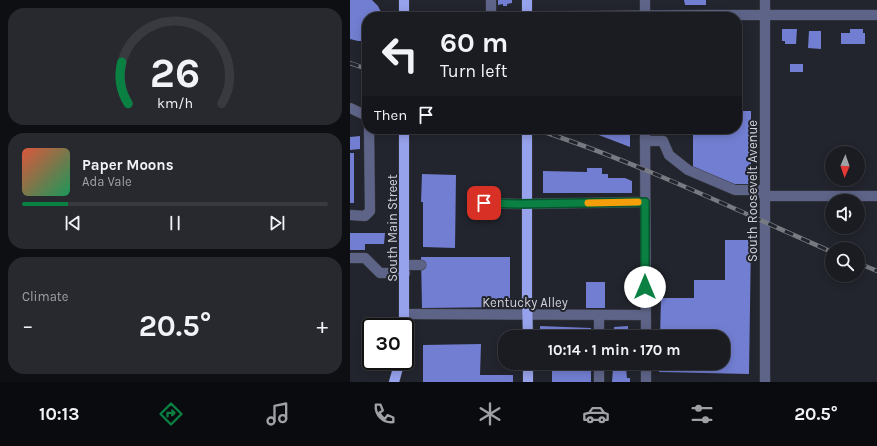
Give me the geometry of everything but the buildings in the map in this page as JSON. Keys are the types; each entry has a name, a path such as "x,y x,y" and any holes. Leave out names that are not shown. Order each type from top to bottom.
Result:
{"main road":[{"path":"404,0 404,12"},
{"path":"527,0 527,12"},
{"name":"South Main Street","path":"404,134 405,318"},
{"path":"527,134 528,330"},
{"path":"394,382 397,370"},
{"path":"528,370 528,382"}],"street":[{"path":"491,0 491,12"},
{"path":"645,0 645,12"},
{"name":"South Roosevelt Avenue","path":"765,0 765,382"},
{"path":"742,15 877,15"},
{"path":"350,108 362,114"},
{"path":"350,215 365,216 370,211 369,134"},
{"path":"645,134 646,330"},
{"path":"645,141 663,141 669,155 688,170 735,190 764,193 877,196"},
{"path":"484,203 519,204 645,202"},
{"path":"350,258 365,258 380,273 405,265 421,265"},
{"name":"Kentucky Alley","path":"405,314 645,315"},
{"path":"599,315 599,330"},
{"path":"599,370 599,382"},
{"path":"646,370 646,382"}],"railway":[{"path":"350,63 362,67"},
{"path":"550,134 648,171 825,249"},
{"path":"865,266 877,271"}],"slow traffic":[{"path":"588,203 638,202"}],"route":[{"path":"484,203 519,204 645,202 645,287"}]}
